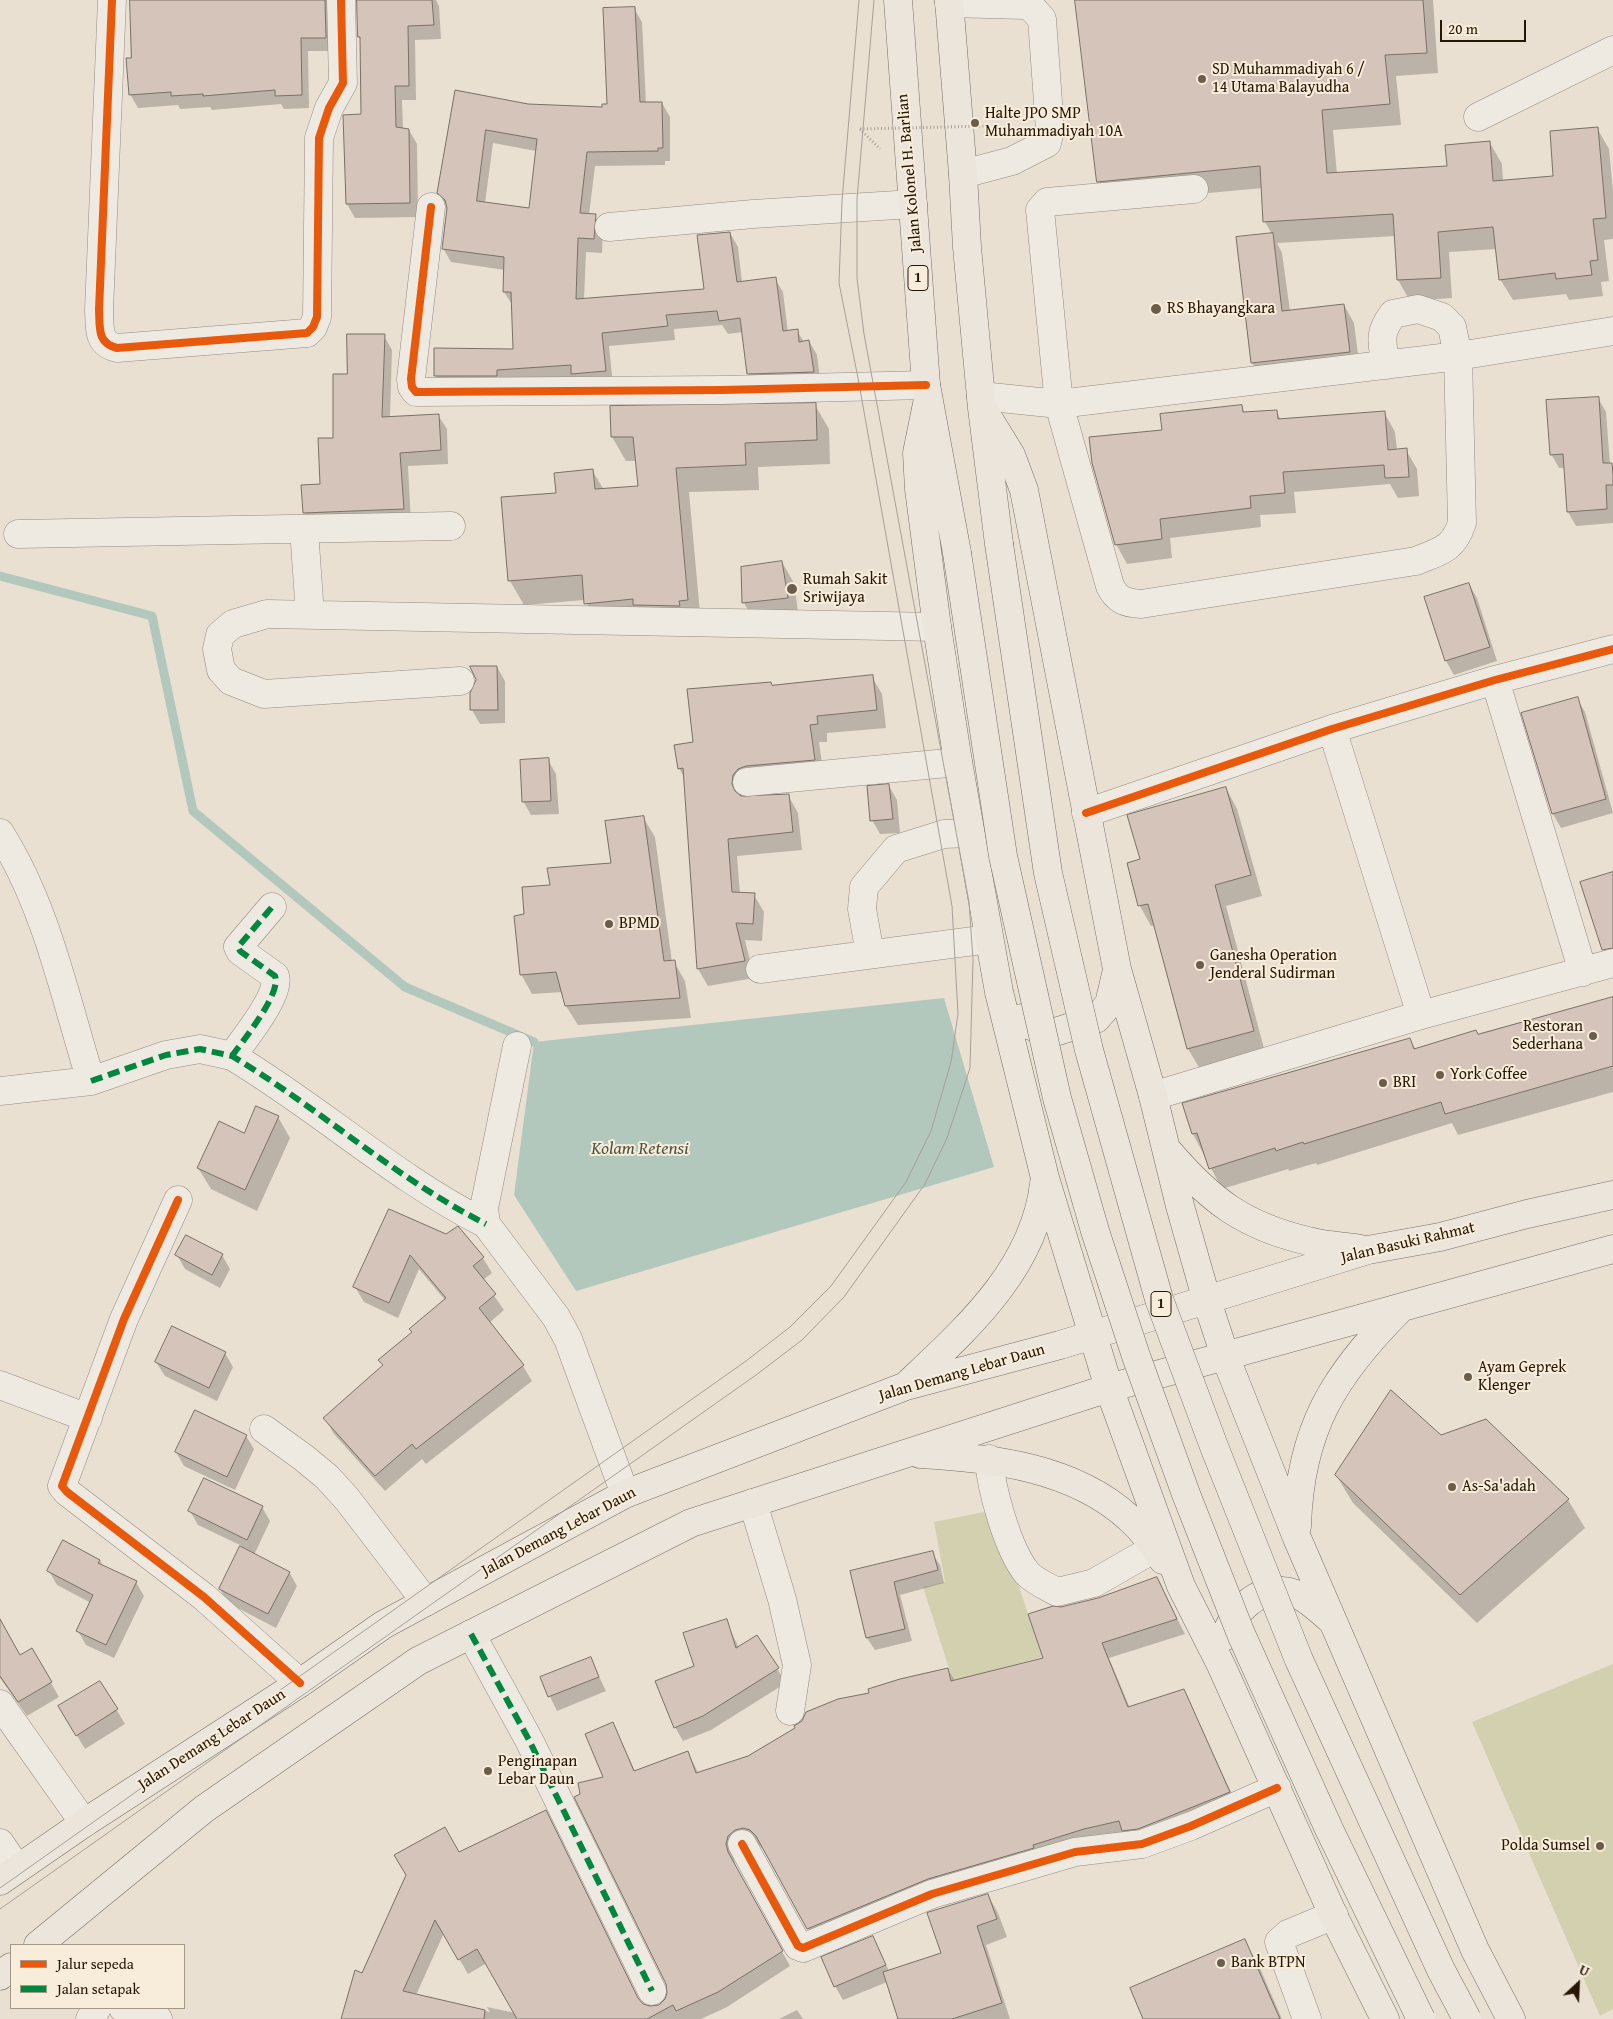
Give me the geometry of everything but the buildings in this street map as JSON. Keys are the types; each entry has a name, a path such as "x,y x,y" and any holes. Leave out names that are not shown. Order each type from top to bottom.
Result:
{"highway":[{"name":"Jalan Kolonel H. Barlian","path":"898,0 927,392 957,553 1003,856 1057,1098 1094,1231 1136,1356 1182,1484 1241,1634 1329,1829 1421,2019"},
{"name":"1","path":"949,2 967,247 981,402 999,544 1048,874 1089,1050 1159,1299 1215,1448 1300,1660 1437,1962 1467,2019"},
{"path":"927,392 917,453 937,627 970,833 999,992 1045,1178 1109,1388 1181,1586 1221,1665 1334,1915 1385,2019"},
{"path":"981,402 1011,455 1024,490 1117,969 1153,1096 1206,1300 1225,1356 1297,1538 1475,1950 1511,2019"},
{"path":"999,992 1025,1022 1040,1030 1052,1033 1096,1019 1104,1012 1109,1004 1117,969"},
{"path":"1165,1147 1196,1183 1219,1203 1249,1220 1277,1233 1309,1242 1368,1250"},
{"path":"906,1386 988,1304 1009,1274 1028,1243 1037,1222 1045,1178"},
{"name":"Jalan Basuki Rahmat","path":"1206,1300 1368,1250 1440,1237 1527,1214 1613,1195"},
{"path":"39,1944 204,1810 418,1661 691,1524 904,1453 1109,1388 1613,1249"},
{"name":"Jalan Demang Lebar Daun","path":"8,1874 300,1683 383,1625 625,1494 906,1386 1093,1335 1206,1300"},
{"path":"1297,1538 1300,1482 1304,1459 1324,1406 1353,1360 1402,1307"},
{"path":"904,1453 989,1459 1052,1475 1089,1491 1117,1507 1130,1519 1155,1548 1181,1586"},
{"path":"1221,1665 1230,1621 1238,1610 1249,1602 1270,1593 1283,1591 1305,1598 1333,1621"},
{"path":"0,1976 10,1968"}],"street":[{"path":"112,0 99,310 100,337 106,344 117,348 307,333 313,327 317,317 319,138 329,108 343,83 341,0"},
{"path":"949,2 1025,5 1032,8 1042,19 1050,130 1047,143 1043,147 1012,161 963,174"},
{"path":"1478,117 1613,50"},
{"path":"1194,189 1047,202 1040,210 1059,404 1110,586 1115,596 1122,601 1141,604 1416,561 1446,548 1457,539 1462,523 1458,356 1452,327 1442,317 1418,309 1393,314 1385,325 1381,336 1386,365"},
{"path":"609,227 753,214 913,204"},
{"path":"431,207 411,379 412,387 416,392 722,390 927,392"},
{"path":"981,402 1059,404 1458,356 1613,331"},
{"path":"18,534 451,526"},
{"path":"304,529 310,615"},
{"path":"460,681 264,694 231,681 221,670 216,649 220,635 233,624 268,614 937,627"},
{"path":"1086,813 1332,729 1495,680 1613,649"},
{"path":"1495,680 1583,972"},
{"path":"1332,729 1421,1015"},
{"path":"747,782 958,762"},
{"path":"0,833 20,866 37,906 91,1081"},
{"path":"870,954 862,909 864,887 896,849 944,834 970,833"},
{"path":"232,1056 257,1021 276,985 275,976 240,951 238,947 272,907"},
{"path":"760,969 989,939"},
{"path":"1153,1096 1421,1015 1613,963"},
{"path":"486,1224 484,1208 517,1046"},
{"path":"0,1091 91,1081 166,1055 200,1049 232,1056 396,1170 462,1212 486,1224 556,1317 568,1339 625,1494"},
{"path":"178,1200 124,1319 88,1418 64,1476 63,1488 204,1597 300,1683"},
{"path":"0,1385 88,1418"},
{"path":"264,1430 327,1477 347,1499 426,1602"},
{"path":"989,1459 990,1482 1014,1552 1028,1574 1057,1592 1094,1584 1155,1548"},
{"path":"753,1504 782,1599 797,1664 790,1710"},
{"path":"471,1634 529,1740 652,1991"},
{"path":"0,1704 84,1823"},
{"path":"742,1844 798,1946 803,1948 932,1894 1075,1852 1142,1844 1191,1826 1277,1788"},
{"path":"0,1843 8,1874"},
{"path":"1307,2019 1279,1942 1288,1934 1334,1915"},
{"path":"126,2009 158,2019"}],"path":[{"path":"860,129 985,126"}],"shaded area":[{"path":"994,1510 1042,1657 953,1681 923,1587 945,1582 934,1522"},
{"path":"1613,1664 1613,2009 1600,2016 1472,1722"}],"water":[{"name":"Kolam Retensi","path":"944,998 994,1167 576,1291 514,1195 534,1042"}],"waterway":[{"path":"0,576 152,616 193,811 405,987 534,1042"}],"tram line":[{"path":"0,1888 746,1361 790,1327 831,1286 906,1182 931,1131 951,1062 958,1014 952,906 858,378 839,283 842,201 859,0"},
{"path":"0,1909 756,1375 802,1340 844,1297 925,1184 947,1138 970,1068 973,959 969,902 864,334 857,278 857,199 874,0"}],"marked path":[{"path":"232,1056 260,1017 273,994 276,984 275,976 240,951 238,947 272,907"},
{"path":"91,1081 166,1055 200,1049 232,1056 296,1098 420,1186 486,1224"},
{"path":"471,1634 529,1740 652,1991"}],"cycle path":[{"path":"112,0 99,310 100,329 103,339 111,346 117,348 307,333 313,327 317,317 319,138 329,108 343,83 341,0"},
{"path":"431,207 411,379 412,387 416,392 722,390 926,385"},
{"path":"1086,813 1332,729 1495,680 1613,649"},
{"path":"178,1200 124,1319 62,1486 67,1492 204,1597 300,1683"},
{"path":"742,1844 798,1946 803,1948 932,1894 1075,1852 1142,1844 1191,1826 1277,1788"}],"place":[{"name":"SD Muhammadiyah 6 / 14 Utama Balayudha","path":"1202,79"},
{"name":"Halte JPO SMP Muhammadiyah 10A","path":"975,123"},
{"name":"RS Bhayangkara","path":"1156,309"},
{"name":"Rumah Sakit Sriwijaya","path":"792,589"},
{"name":"BPMD","path":"609,924"},
{"name":"Ganesha Operation Jenderal Sudirman","path":"1200,965"},
{"name":"Restoran Sederhana","path":"1593,1036"},
{"name":"York Coffee","path":"1440,1075"},
{"name":"BRI","path":"1383,1083"},
{"name":"Ayam Geprek Klenger","path":"1468,1377"},
{"name":"As-Sa'adah","path":"1452,1487"},
{"name":"Penginapan Lebar Daun","path":"488,1771"},
{"name":"Polda Sumsel","path":"1600,1846"},
{"name":"Bank BTPN","path":"1221,1963"}]}
